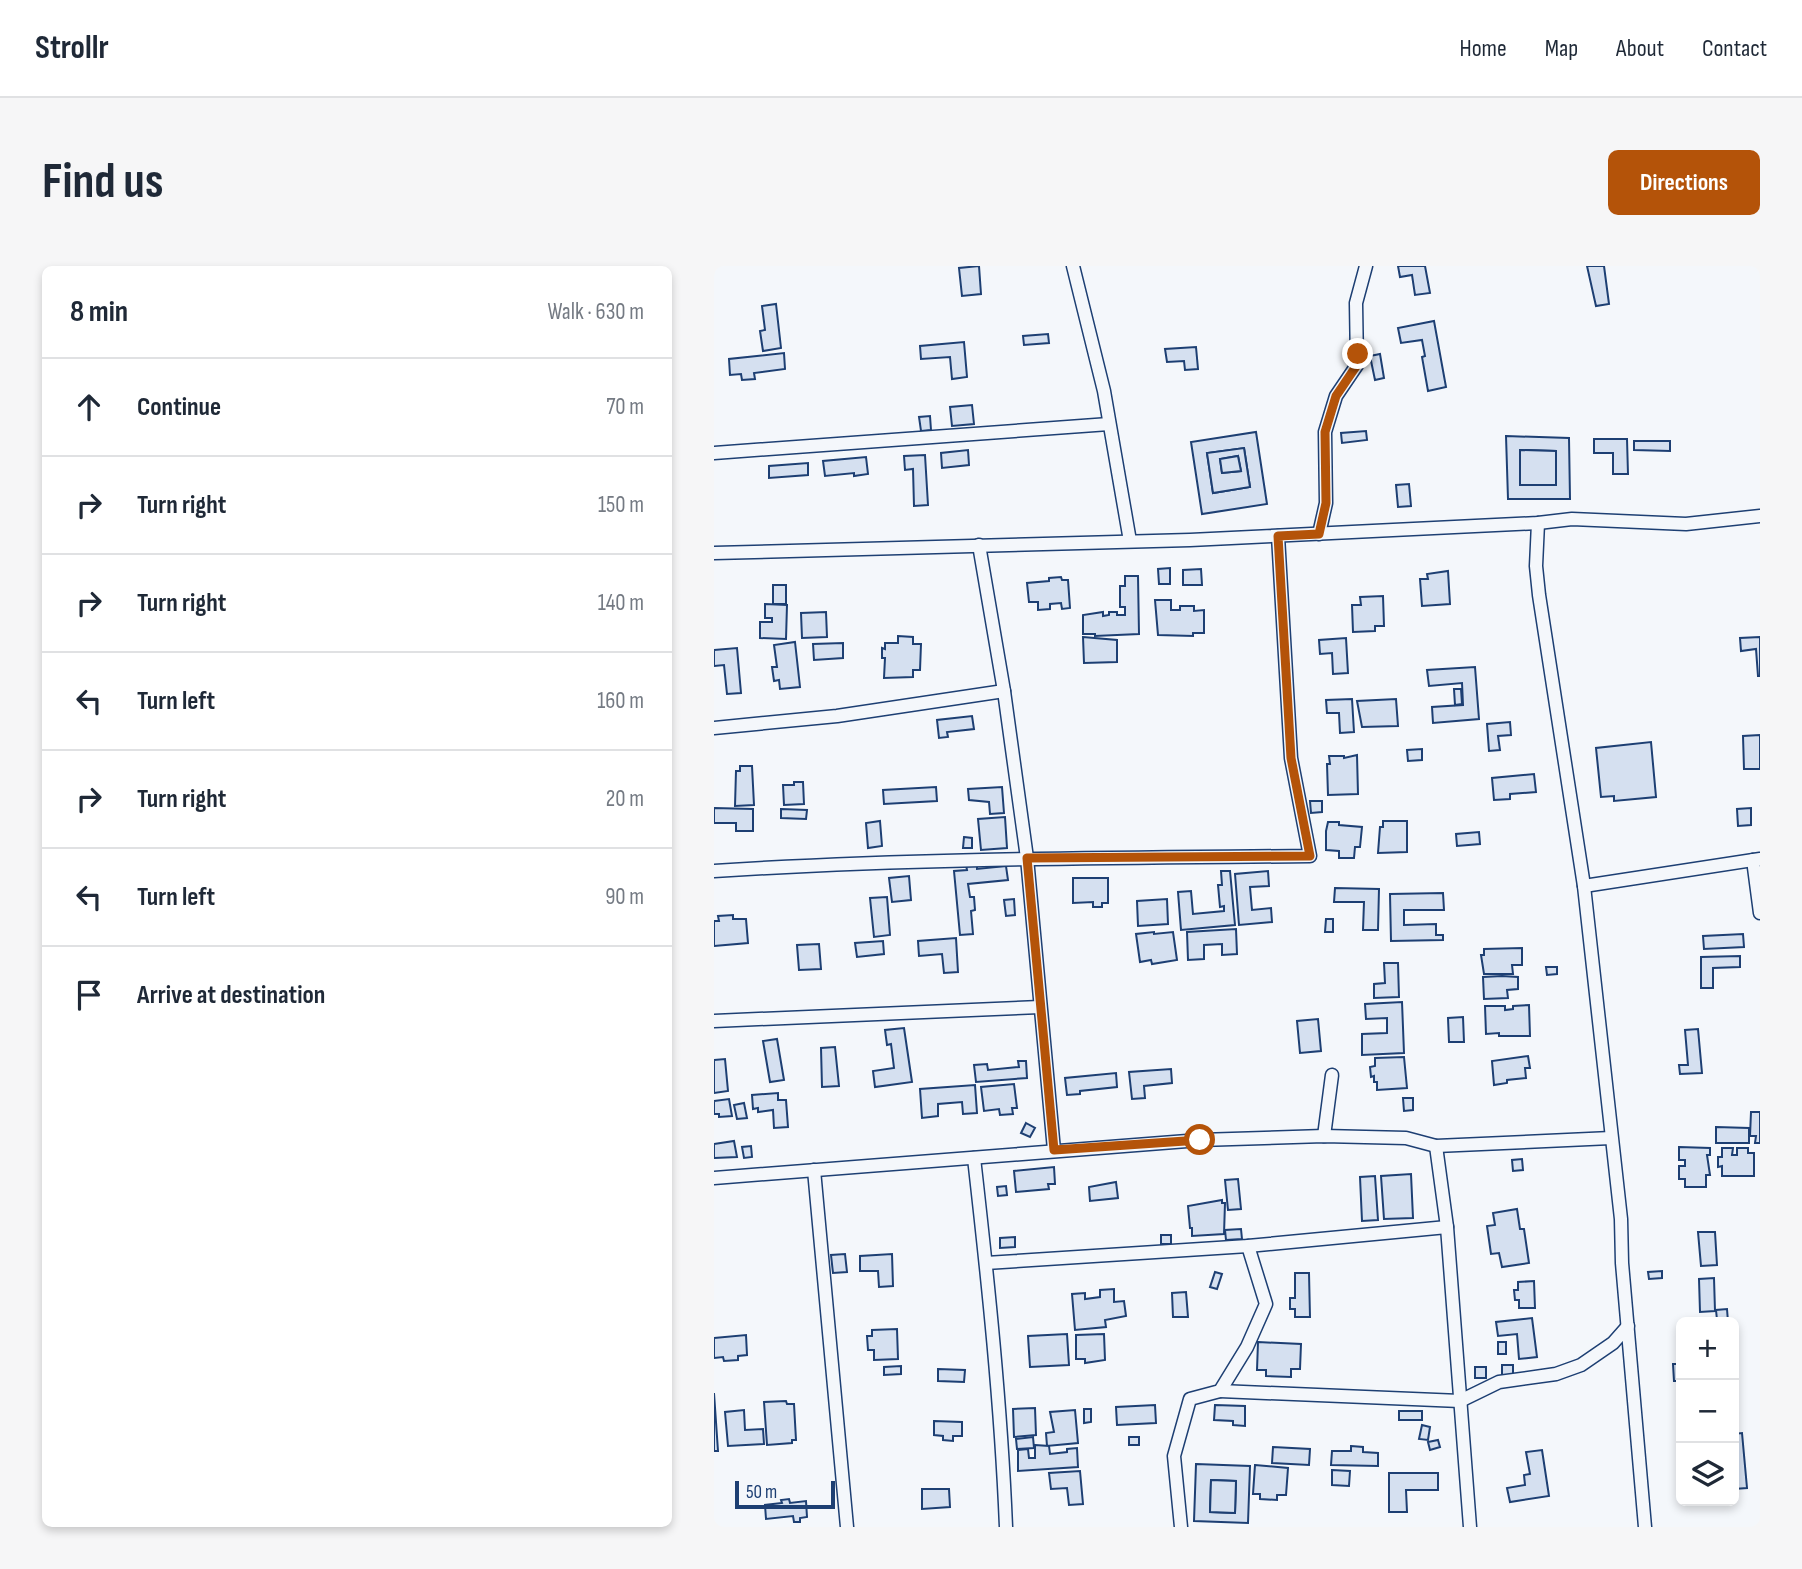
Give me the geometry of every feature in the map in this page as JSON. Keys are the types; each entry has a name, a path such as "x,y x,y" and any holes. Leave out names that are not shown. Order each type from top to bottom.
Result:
{"street":[{"path":"1073,266 1110,424 1130,541"},
{"path":"1319,534 1326,503 1325,432 1336,396 1357,365 1356,303 1366,266"},
{"path":"714,453 1110,424"},
{"path":"714,553 1278,536 1572,519 1686,524 1760,516"},
{"path":"1538,523 1536,566 1539,595 1584,886 1621,1219 1645,1527"},
{"path":"714,871 848,862 1310,856 1291,758 1278,536"},
{"path":"979,545 1004,691 1027,858 1054,1150"},
{"path":"714,728 836,716 1004,691"},
{"path":"1584,886 1756,859 1760,913"},
{"path":"714,1021 1040,1007"},
{"path":"1324,1136 1332,1075"},
{"path":"714,1178 1200,1140 1324,1136 1406,1138 1436,1146 1611,1138"},
{"path":"1436,1146 1447,1227 1471,1527"},
{"path":"974,1158 1003,1458 1006,1527"},
{"path":"814,1170 847,1527"},
{"path":"986,1263 1248,1246 1447,1227"},
{"path":"1220,1391 1247,1347 1266,1304 1248,1246"},
{"path":"1181,1527 1174,1456 1190,1399 1220,1391 1460,1401 1499,1382 1556,1374 1581,1365 1605,1349 1628,1326"}],"building":[{"path":"979,266 981,294 962,296 959,268"},
{"path":"1398,266 1425,266 1430,293 1415,295 1412,275 1400,277"},
{"path":"1587,266 1604,266 1609,304 1596,306"},
{"path":"776,304 781,348 763,351 760,331 765,330 762,306"},
{"path":"1434,321 1446,387 1428,391 1422,340 1401,343 1398,328"},
{"path":"1048,334 1049,343 1024,345 1023,336"},
{"path":"964,342 967,377 952,379 950,357 921,359 920,346"},
{"path":"1196,347 1198,369 1185,370 1184,361 1167,362 1165,349"},
{"path":"784,353 785,369 754,373 755,379 742,380 741,374 730,375 729,359"},
{"path":"1380,354 1384,378 1375,380 1370,356"},
{"path":"972,405 974,424 952,426 950,407"},
{"path":"930,416 931,430 921,431 919,417"},
{"path":"1366,431 1367,440 1342,443 1341,433"},
{"path":"1256,432 1267,504 1202,514 1191,442","holes":["1244,448 1250,487 1213,493 1207,453"]},
{"path":"1506,436 1569,438 1570,499 1508,499","holes":["1520,450 1556,451 1556,485 1520,485"]},
{"path":"1594,439 1627,439 1628,474 1613,474 1613,453 1594,453"},
{"path":"1634,441 1670,441 1670,451 1634,450"},
{"path":"1244,448 1250,487 1213,493 1207,453","holes":["1238,456 1241,471 1222,473 1220,459"]},
{"path":"968,450 969,465 942,468 941,453"},
{"path":"1520,450 1556,451 1556,485 1520,485"},
{"path":"925,455 928,505 914,506 913,469 905,470 904,456"},
{"path":"1238,456 1241,471 1222,473 1220,459"},
{"path":"866,457 868,474 825,476 823,461"},
{"path":"808,463 808,475 769,478 769,466"},
{"path":"1409,484 1411,506 1398,507 1396,485"},
{"path":"1170,568 1170,584 1159,584 1158,569"},
{"path":"1201,569 1202,585 1183,585 1183,570"},
{"path":"1448,571 1450,604 1422,606 1420,579 1428,579 1427,574"},
{"path":"1125,576 1138,576 1139,634 1083,634 1083,615 1103,612 1103,616 1109,615 1109,612 1117,612 1117,615 1125,615 1125,607 1120,607 1120,586 1125,586"},
{"path":"1061,577 1062,580 1068,580 1070,608 1062,609 1061,603 1050,604 1050,609 1038,610 1038,602 1029,602 1027,583"},
{"path":"773,585 786,585 786,604 773,604"},
{"path":"1383,596 1384,626 1375,626 1375,631 1353,632 1352,605 1361,605 1360,597"},
{"path":"1155,600 1171,600 1171,610 1180,610 1180,606 1194,606 1194,611 1204,610 1204,633 1193,633 1193,636 1158,635"},
{"path":"765,604 787,605 786,639 760,638 760,622 772,622 772,618 765,618"},
{"path":"826,612 827,637 802,638 801,613"},
{"path":"898,636 913,637 913,644 921,644 920,670 913,670 913,677 884,678 885,658 882,658 882,648 885,649 885,643 898,643"},
{"path":"1083,637 1117,640 1117,662 1084,663"},
{"path":"1760,637 1758,676 1756,649 1741,651 1740,638"},
{"path":"1346,638 1348,673 1333,674 1332,653 1320,654 1319,640"},
{"path":"795,642 800,687 780,689 779,680 774,681 772,667 777,667 774,645"},
{"path":"843,643 843,658 814,660 813,644"},
{"path":"737,648 741,693 727,694 724,665 714,666 714,650"},
{"path":"1475,667 1479,719 1433,723 1432,707 1463,705 1462,683 1429,686 1427,670"},
{"path":"1454,689 1461,689 1462,704 1455,705"},
{"path":"1352,699 1354,732 1340,733 1339,713 1327,713 1326,700"},
{"path":"1396,699 1398,726 1362,727 1357,701"},
{"path":"972,716 974,729 947,732 948,737 939,738 937,720"},
{"path":"1510,722 1511,735 1498,736 1500,750 1489,751 1487,724"},
{"path":"1760,735 1760,769 1744,769 1743,736"},
{"path":"1651,742 1656,797 1614,801 1614,796 1601,797 1596,748"},
{"path":"1422,749 1422,760 1408,761 1407,750"},
{"path":"1357,755 1358,794 1328,795 1329,756 1344,758"},
{"path":"740,766 752,766 754,805 735,806 736,771 740,771"},
{"path":"1534,774 1536,792 1510,794 1510,799 1494,800 1492,778"},
{"path":"794,782 803,782 804,804 784,805 783,785 794,785"},
{"path":"936,787 937,801 884,804 883,790"},
{"path":"1002,787 1004,813 990,814 989,802 969,800 968,789"},
{"path":"1310,801 1322,801 1322,812 1311,813"},
{"path":"714,808 753,809 753,831 736,831 736,823 714,823"},
{"path":"1751,808 1751,825 1738,826 1737,809"},
{"path":"781,809 807,810 806,819 781,818"},
{"path":"1005,817 1007,848 981,850 978,819"},
{"path":"880,821 882,846 868,848 866,823"},
{"path":"1383,821 1407,821 1407,852 1378,853"},
{"path":"1328,822 1362,827 1360,847 1355,847 1354,858 1339,858 1339,851 1326,850"},
{"path":"1479,832 1480,844 1457,846 1456,834"},
{"path":"964,837 972,838 972,848 963,848"},
{"path":"966,865 977,865 977,869 1006,866 1008,880 968,884 970,897 974,897 975,910 971,911 973,934 960,935 954,871 967,870"},
{"path":"1221,871 1230,871 1235,925 1181,930 1178,892 1191,891 1193,914 1224,911 1224,906 1220,907 1218,885 1222,885"},
{"path":"1268,871 1269,886 1250,887 1252,910 1271,908 1272,922 1239,925 1235,874"},
{"path":"909,876 911,900 892,902 889,878"},
{"path":"1073,878 1108,878 1108,903 1102,903 1102,907 1093,907 1093,902 1073,903"},
{"path":"1335,888 1379,889 1378,930 1363,930 1364,902 1334,902"},
{"path":"1443,893 1444,910 1404,910 1404,925 1436,924 1436,935 1443,935 1443,940 1391,941 1390,894"},
{"path":"887,897 890,935 874,937 870,898"},
{"path":"1014,899 1015,915 1006,916 1004,900"},
{"path":"1167,899 1168,924 1138,926 1137,901"},
{"path":"733,915 733,919 746,919 748,943 714,946 714,921 719,921 718,916"},
{"path":"1326,919 1333,919 1333,932 1325,932"},
{"path":"1236,929 1237,954 1222,955 1222,944 1204,945 1204,959 1188,960 1187,932"},
{"path":"1173,932 1177,960 1152,964 1151,960 1140,962 1136,934"},
{"path":"1743,934 1744,947 1704,949 1703,936"},
{"path":"956,938 958,972 944,973 942,954 919,956 918,941"},
{"path":"883,941 884,954 857,957 855,943"},
{"path":"819,944 821,969 799,970 797,945"},
{"path":"1522,948 1522,965 1512,965 1513,974 1484,974 1481,955 1484,955 1484,949"},
{"path":"1740,956 1740,967 1713,968 1713,988 1701,988 1701,957"},
{"path":"1384,963 1398,963 1399,997 1374,998 1374,984 1385,983"},
{"path":"1546,967 1557,967 1557,974 1547,975"},
{"path":"1483,977 1518,977 1518,989 1507,990 1508,998 1484,999"},
{"path":"1402,1002 1404,1053 1362,1055 1362,1034 1387,1033 1387,1018 1366,1019 1365,1004"},
{"path":"1529,1005 1530,1036 1486,1034 1485,1006 1505,1006 1505,1010 1513,1009 1513,1006"},
{"path":"1463,1017 1464,1042 1449,1042 1448,1018"},
{"path":"1318,1019 1321,1051 1300,1053 1297,1021"},
{"path":"904,1028 912,1082 875,1087 873,1071 894,1068 891,1044 887,1045 885,1030"},
{"path":"1698,1029 1702,1073 1680,1074 1679,1065 1688,1065 1685,1030"},
{"path":"777,1039 784,1080 770,1082 763,1041"},
{"path":"835,1047 839,1086 822,1087 821,1048"},
{"path":"1528,1056 1530,1068 1525,1068 1526,1078 1507,1080 1507,1083 1494,1085 1492,1061"},
{"path":"1404,1057 1407,1088 1377,1090 1377,1082 1374,1082 1374,1076 1371,1077 1370,1067 1375,1066 1375,1058"},
{"path":"725,1059 728,1091 714,1093 714,1060"},
{"path":"1018,1061 1026,1061 1027,1078 976,1082 974,1065 987,1064 988,1070 1019,1067"},
{"path":"1171,1069 1172,1083 1144,1086 1145,1098 1132,1099 1129,1072"},
{"path":"1116,1073 1117,1087 1067,1095 1065,1078"},
{"path":"1014,1084 1017,1108 1012,1108 1013,1114 1000,1115 999,1109 984,1111 981,1087"},
{"path":"975,1085 977,1113 963,1114 962,1102 938,1104 938,1116 922,1118 920,1089"},
{"path":"778,1093 778,1100 786,1100 788,1127 774,1128 773,1110 758,1112 758,1108 753,1109 752,1095"},
{"path":"1403,1098 1413,1098 1413,1110 1404,1111"},
{"path":"729,1099 732,1116 719,1117 719,1114 714,1114 714,1101"},
{"path":"744,1103 747,1118 737,1119 734,1105"},
{"path":"1751,1112 1760,1112 1760,1143 1755,1143 1756,1136 1750,1136"},
{"path":"1026,1123 1035,1128 1030,1137 1021,1133"},
{"path":"1716,1127 1749,1128 1749,1143 1716,1143"},
{"path":"734,1141 737,1157 714,1158 714,1144"},
{"path":"751,1146 752,1157 744,1158 742,1147"},
{"path":"1679,1147 1710,1148 1710,1155 1707,1155 1710,1175 1706,1175 1706,1187 1685,1187 1685,1179 1679,1179 1679,1166 1685,1166 1685,1160 1679,1160"},
{"path":"1722,1148 1733,1148 1732,1155 1737,1155 1737,1148 1748,1148 1748,1153 1754,1153 1754,1176 1722,1176 1718,1157 1722,1157"},
{"path":"1522,1159 1523,1170 1513,1171 1512,1160"},
{"path":"1054,1167 1055,1184 1048,1184 1049,1189 1016,1192 1014,1171"},
{"path":"1411,1174 1413,1218 1384,1219 1381,1176"},
{"path":"1375,1176 1378,1220 1362,1221 1360,1177"},
{"path":"1238,1179 1241,1209 1228,1210 1225,1180"},
{"path":"1116,1182 1118,1198 1090,1201 1089,1187"},
{"path":"1006,1186 1007,1195 998,1196 997,1187"},
{"path":"1222,1200 1222,1203 1225,1203 1224,1234 1192,1236 1188,1206"},
{"path":"1517,1209 1520,1229 1524,1229 1529,1263 1502,1267 1499,1253 1491,1254 1487,1226 1495,1225 1493,1213"},
{"path":"1241,1229 1242,1239 1226,1240 1225,1230"},
{"path":"1698,1232 1715,1232 1717,1265 1701,1266"},
{"path":"1161,1235 1171,1235 1171,1244 1161,1244"},
{"path":"1015,1237 1015,1247 1000,1248 1000,1238"},
{"path":"845,1254 847,1272 833,1273 831,1255"},
{"path":"892,1254 893,1286 879,1287 878,1271 860,1271 860,1256"},
{"path":"1662,1271 1662,1278 1649,1279 1648,1272"},
{"path":"1215,1272 1222,1274 1217,1289 1210,1287"},
{"path":"1295,1273 1309,1273 1310,1317 1295,1317 1295,1309 1290,1309 1290,1298 1295,1298"},
{"path":"1714,1278 1715,1311 1700,1312 1699,1279"},
{"path":"1534,1281 1535,1308 1519,1308 1519,1300 1515,1300 1514,1290 1518,1290 1518,1282"},
{"path":"1114,1289 1114,1302 1124,1301 1126,1316 1105,1320 1106,1327 1075,1330 1072,1294 1085,1293 1085,1299 1100,1297 1100,1290"},
{"path":"1186,1292 1188,1317 1173,1317 1172,1293"},
{"path":"1727,1309 1728,1317 1717,1317 1716,1310"},
{"path":"1532,1318 1537,1357 1519,1359 1517,1334 1498,1336 1496,1322"},
{"path":"897,1329 898,1359 874,1360 874,1350 868,1350 867,1336 872,1336 872,1330"},
{"path":"1067,1334 1069,1365 1030,1367 1028,1336"},
{"path":"1104,1334 1105,1360 1085,1363 1085,1359 1076,1359 1076,1335"},
{"path":"746,1335 747,1355 738,1356 738,1360 724,1361 723,1357 714,1358 714,1338"},
{"path":"1258,1342 1301,1344 1300,1369 1291,1369 1291,1377 1266,1376 1266,1370 1257,1370"},
{"path":"1498,1342 1506,1342 1506,1354 1498,1354"},
{"path":"1673,1364 1676,1364 1676,1381"},
{"path":"1502,1365 1513,1365 1513,1377 1502,1377"},
{"path":"901,1366 901,1374 884,1375 884,1367"},
{"path":"1475,1367 1486,1367 1486,1378 1475,1378"},
{"path":"938,1369 965,1370 964,1382 938,1381"},
{"path":"714,1393 718,1451 714,1451"},
{"path":"786,1401 787,1404 794,1404 796,1440 792,1440 792,1443 767,1445 764,1402"},
{"path":"1155,1405 1156,1423 1117,1425 1116,1407"},
{"path":"1215,1405 1245,1406 1245,1426 1233,1425 1233,1421 1214,1420"},
{"path":"1035,1408 1036,1435 1014,1437 1013,1409"},
{"path":"1084,1409 1091,1409 1091,1422 1084,1423"},
{"path":"744,1410 745,1430 763,1429 764,1444 728,1446 725,1412"},
{"path":"1075,1410 1078,1443 1047,1446 1046,1433 1054,1432 1050,1412"},
{"path":"1399,1411 1422,1411 1422,1420 1399,1420"},
{"path":"934,1421 962,1422 962,1436 953,1436 953,1441 943,1440 943,1436 934,1435"},
{"path":"1422,1425 1430,1427 1428,1440 1419,1439"},
{"path":"1739,1433 1742,1433 1747,1488 1739,1489 1739,1443"},
{"path":"1033,1437 1034,1448 1017,1449 1016,1439"},
{"path":"1129,1437 1139,1437 1139,1445 1129,1445"},
{"path":"1438,1440 1440,1447 1430,1450 1428,1442"},
{"path":"1035,1445 1049,1446 1050,1454 1077,1448 1078,1467 1018,1471 1018,1450 1028,1449 1029,1458 1035,1458"},
{"path":"1351,1446 1363,1447 1363,1452 1378,1453 1378,1466 1331,1465 1332,1451 1351,1451"},
{"path":"1273,1447 1310,1449 1309,1465 1272,1463"},
{"path":"1542,1450 1549,1496 1510,1502 1507,1488 1525,1485 1524,1475 1530,1474 1526,1452"},
{"path":"1196,1464 1250,1466 1248,1523 1194,1521","holes":["1211,1480 1236,1481 1235,1513 1210,1512"]},
{"path":"1255,1465 1288,1468 1286,1495 1277,1495 1277,1500 1260,1499 1260,1494 1253,1494"},
{"path":"1332,1470 1350,1471 1349,1486 1332,1485"},
{"path":"1080,1471 1083,1504 1069,1505 1067,1488 1051,1489 1049,1473"},
{"path":"1389,1473 1438,1473 1438,1490 1406,1490 1407,1512 1389,1512"},
{"path":"1211,1480 1236,1481 1235,1513 1210,1512"},
{"path":"922,1489 949,1489 950,1507 922,1509"},
{"path":"789,1499 790,1503 806,1501 807,1517 800,1518 800,1522 794,1522 793,1516 766,1519 765,1505 782,1503 781,1500"}],"route":[{"path":"1200,1140 1054,1150 1027,858 1310,856 1291,758 1278,536 1319,534 1326,503 1325,432 1336,396 1357,365 1358,354"}]}
